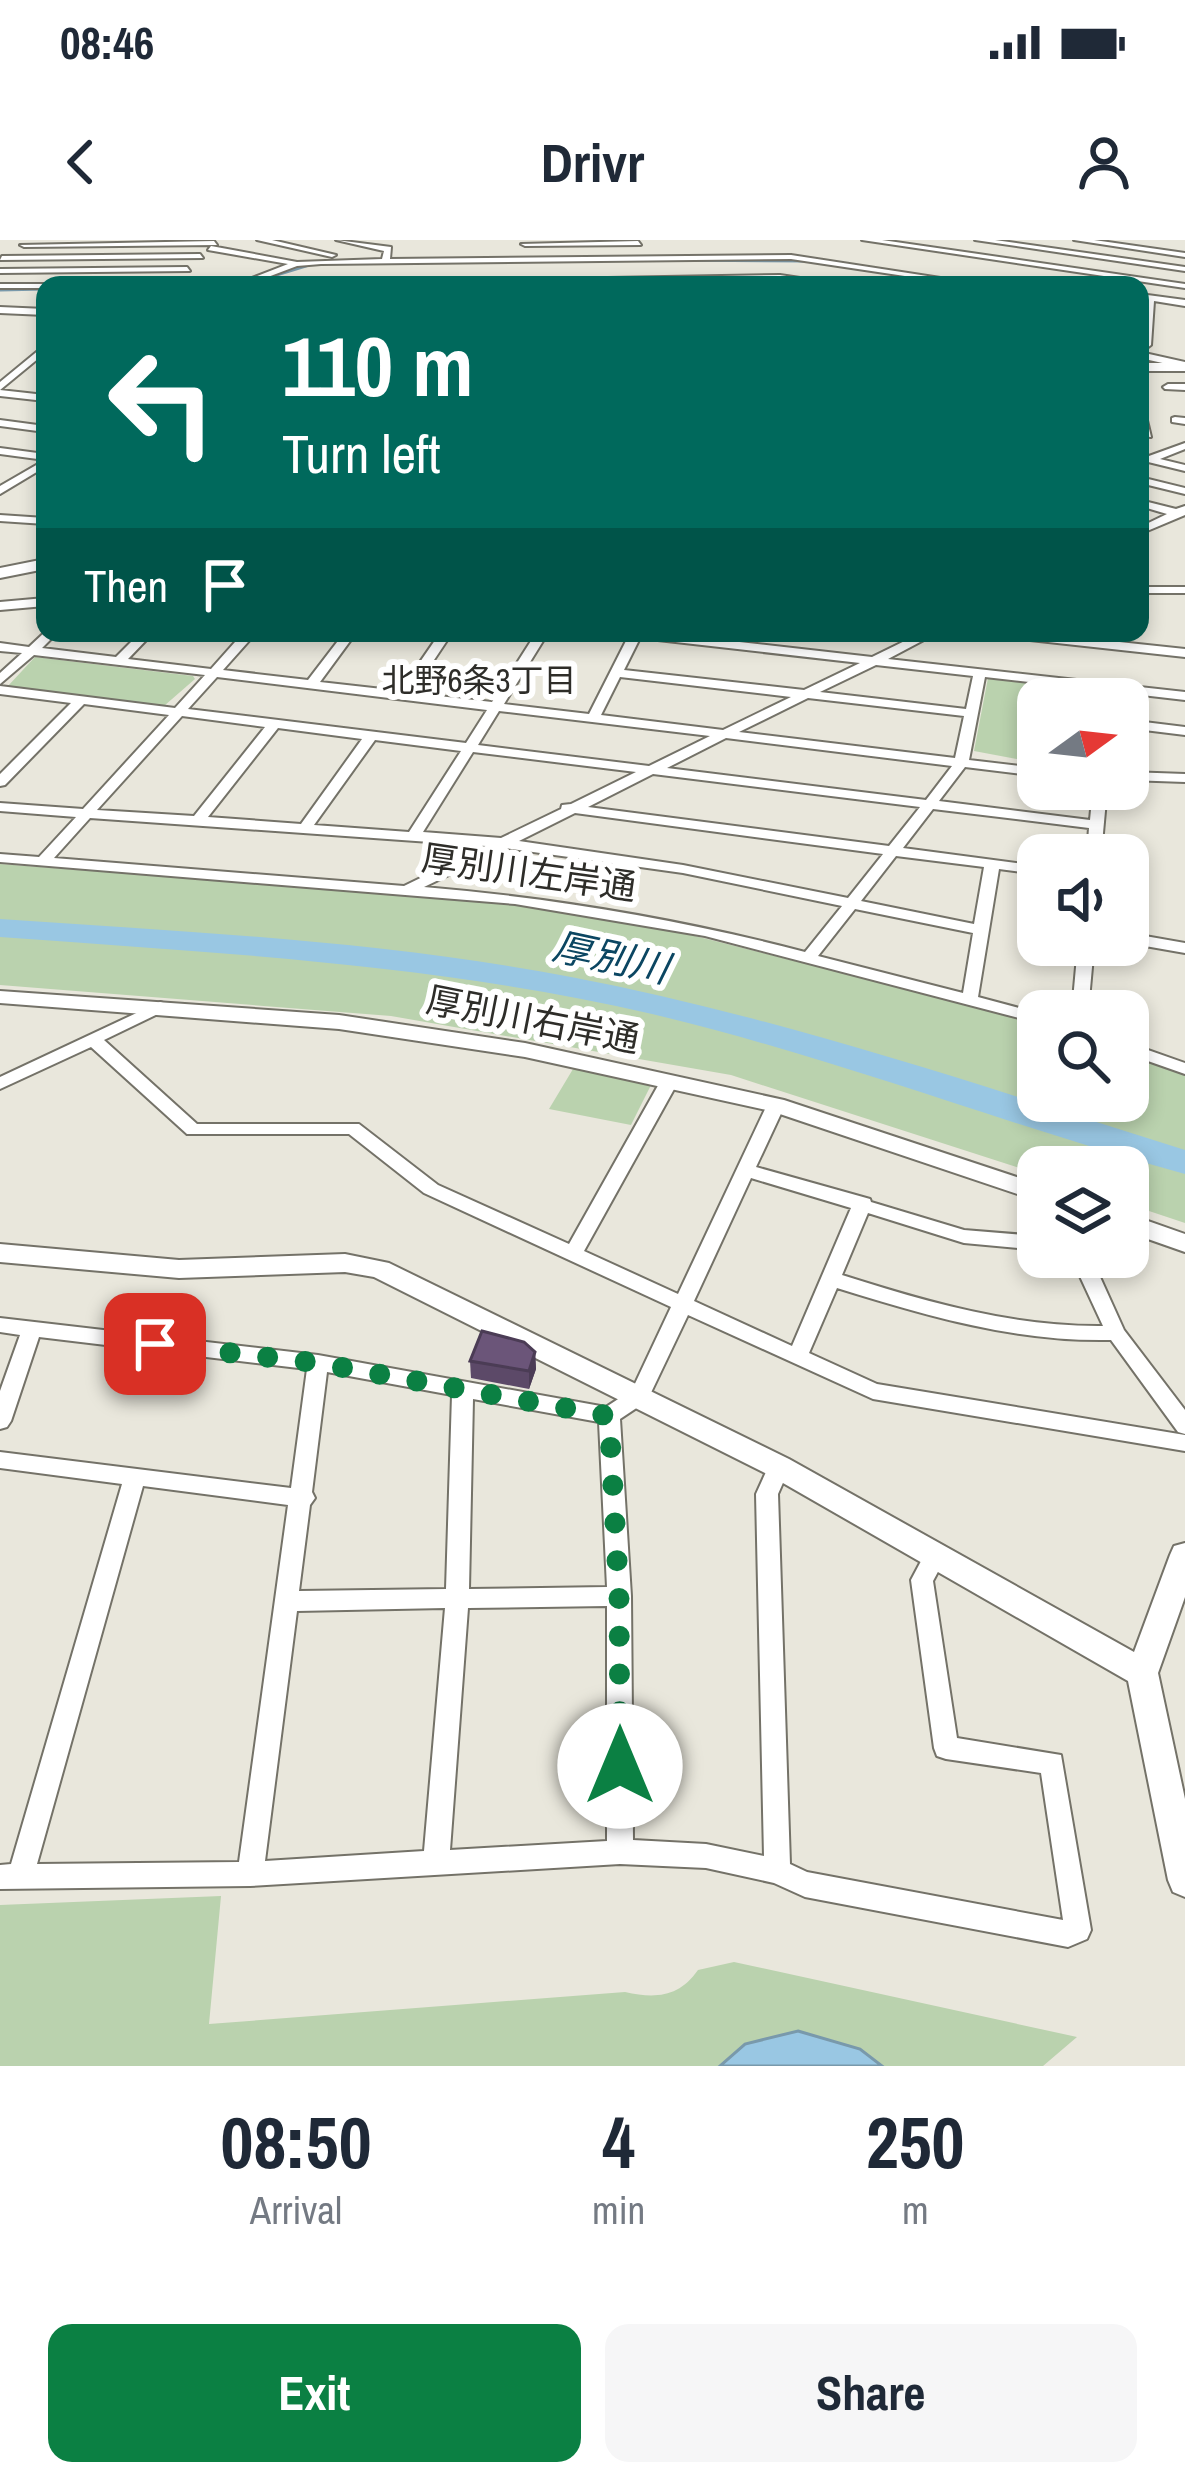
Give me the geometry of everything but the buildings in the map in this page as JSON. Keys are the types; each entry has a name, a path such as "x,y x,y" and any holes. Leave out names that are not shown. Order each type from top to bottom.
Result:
{"street":[{"path":"261,240 358,260"},
{"path":"340,240 388,249 386,260"},
{"path":"732,240 765,242"},
{"path":"866,240 1112,276"},
{"path":"979,240 1185,269"},
{"path":"1078,240 1134,244 1185,255"},
{"path":"1,259 27,243 214,244 296,264 509,262 529,242 641,241 644,276"},
{"path":"970,255 990,241"},
{"path":"743,256 765,242"},
{"path":"179,276 214,244"},
{"path":"1097,274 1134,244"},
{"path":"231,276 253,255"},
{"path":"1,259 200,256"},
{"path":"642,261 743,256 818,259 925,276"},
{"path":"291,276 308,268 642,261 777,262 888,276"},
{"path":"509,262 510,276"},
{"path":"268,276 296,264"},
{"path":"410,276 411,265"},
{"path":"0,272 187,269"},
{"path":"840,276 849,270"},
{"path":"1149,281 1185,286"},
{"path":"0,286 36,286"},
{"path":"1,311 17,298"},
{"path":"1149,298 1185,303"},
{"path":"1,311 36,312"},
{"path":"1149,358 1185,366"},
{"path":"0,390 36,359"},
{"path":"1149,367 1185,366"},
{"path":"1168,387 1185,387"},
{"path":"0,390 36,396"},
{"path":"0,423 36,428"},
{"path":"1149,457 1185,446"},
{"path":"0,451 36,458"},
{"path":"1149,459 1185,468"},
{"path":"0,491 36,466"},
{"path":"1149,482 1185,491"},
{"path":"1149,505 1183,512"},
{"path":"1149,527 1183,512"},
{"path":"0,518 36,520"},
{"path":"0,573 36,566"},
{"path":"1149,590 1185,590"},
{"path":"0,606 36,603"},
{"path":"0,680 41,642"},
{"path":"118,662 138,642"},
{"path":"44,861 242,642"},
{"path":"312,683 343,642"},
{"path":"404,694 440,642"},
{"path":"415,834 536,642"},
{"path":"593,718 632,642"},
{"path":"761,642 1018,678"},
{"path":"409,889 912,642"},
{"path":"1084,642 1185,653"},
{"path":"0,646 1017,770"},
{"path":"1120,678 1121,646"},
{"path":"810,956 961,764 980,672"},
{"path":"617,674 970,713"},
{"path":"0,690 1097,825"},
{"path":"1149,695 1185,696"},
{"path":"0,782 81,700"},
{"path":"199,819 274,724"},
{"path":"1149,727 1185,731"},
{"path":"307,826 370,737"},
{"path":"1149,777 1185,778"},
{"path":"0,807 497,842 683,869 978,929"},
{"path":"567,808 1017,867"},
{"path":"1096,834 1098,810"},
{"name":"厚別川左岸通","path":"0,858 409,889 598,912 810,956 1017,1012"},
{"path":"970,997 992,864"},
{"path":"1149,942 1185,948"},
{"name":"厚別川右岸通","path":"0,997 339,1022 525,1050 776,1105 1017,1186"},
{"path":"0,1084 160,1007"},
{"path":"95,1041 193,1130 353,1128 431,1189 873,1391 1185,1442"},
{"path":"1149,1056 1185,1070"},
{"path":"573,1253 669,1082"},
{"path":"0,1325 318,1363 609,1416 640,1395 776,1105"},
{"path":"746,1170 964,1236 1017,1241"},
{"path":"797,1358 862,1203"},
{"path":"1149,1230 1185,1243"},
{"path":"0,1253 179,1269 345,1263 380,1269 778,1466 1142,1673"},
{"path":"1091,1278 1116,1333 1185,1426"},
{"path":"830,1279 947,1316 1077,1336 1116,1333"},
{"path":"0,1421 32,1329"},
{"path":"250,1874 304,1498 318,1363"},
{"path":"436,1863 458,1597 464,1389"},
{"path":"609,1416 619,1596 620,1852"},
{"path":"0,1460 304,1498"},
{"path":"777,1871 767,1494 778,1466"},
{"path":"135,1477 10,1877 250,1874 620,1852 706,1856 777,1871 805,1884 1068,1934 1078,1930 1052,1763 946,1748 922,1580 936,1555"},
{"path":"1185,1555 1142,1673 1185,1880"},
{"path":"289,1601 619,1596"}],"green space":[{"path":"35,657 195,679 164,706 7,687"},
{"path":"988,678 1017,681 1017,759 974,751"},
{"path":"0,864 486,900 647,924 1017,1017 1017,1122 1149,1122 1149,1060 1185,1073 1185,1223 1149,1211 1149,1146 1017,1146 1017,1167 731,1075 391,1016 0,985"},
{"path":"576,1064 653,1081 631,1125 549,1109"},
{"path":"221,1896 209,2024 625,1992 657,1995 675,1991 698,1970 734,1962 1077,2037 1043,2066 0,2066 0,1905"}],"water":[{"path":"798,2031 860,2049 882,2066 720,2066 745,2044"}],"waterway":[{"path":"670,260 807,261"},
{"path":"273,276 309,265"},
{"path":"0,290 36,289"},
{"name":"厚別川","path":"0,928 358,956 571,987 804,1044 1185,1162"}],"district":[{"name":"北野6条3丁目","path":"479,680"}],"route":[{"path":"155,1344 318,1363 609,1416 619,1596 620,1766"}]}
